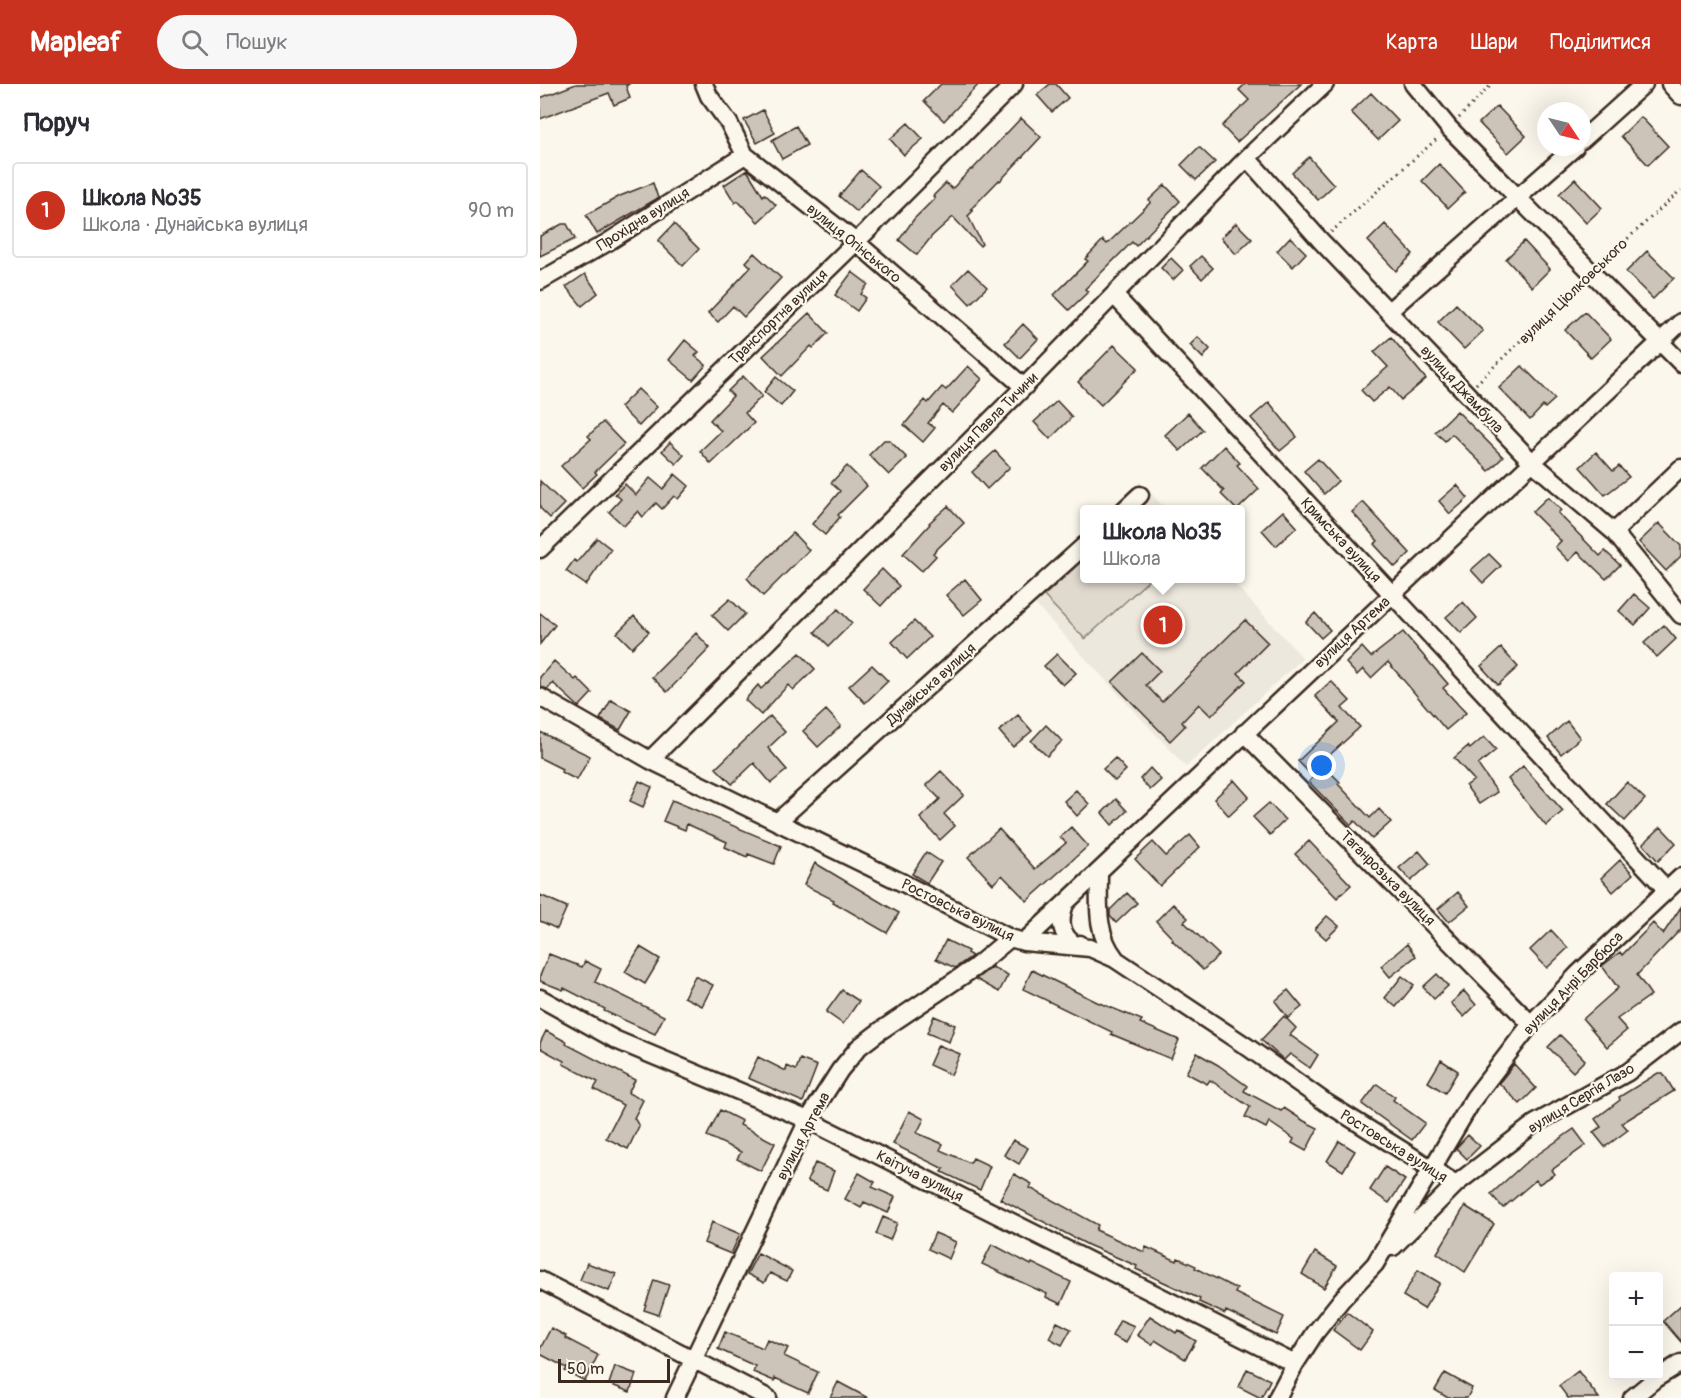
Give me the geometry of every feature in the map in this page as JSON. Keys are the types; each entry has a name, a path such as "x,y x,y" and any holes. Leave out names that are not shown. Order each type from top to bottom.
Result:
{"street":[{"name":"вулиця Огінського","path":"704,84 709,96 729,123 745,154 856,242 1024,387"},
{"name":"Транспортна вулиця","path":"540,549 856,242 1014,84"},
{"name":"вулиця Павла Тичини","path":"650,760 1024,387 1247,158 1325,84"},
{"path":"1413,84 1449,128 1681,363"},
{"path":"1591,132 1644,84"},
{"path":"1670,84 1681,96"},
{"name":"Прохідна вулиця","path":"540,281 608,242 745,154"},
{"path":"1389,310 1565,156"},
{"name":"вулиця Джамбула","path":"1247,158 1321,241 1532,462 1614,532 1679,610"},
{"name":"Кримська вулиця","path":"1114,296 1667,890"},
{"name":"вулиця Артема","path":"675,1398 808,1120 840,1070 859,1047 1017,940 1065,904 1681,322"},
{"path":"1614,532 1681,468"},
{"path":"1129,505 1140,495"},
{"name":"Дунайська вулиця","path":"777,822 1080,549"},
{"name":"Ростовська вулиця","path":"540,697 650,760 1017,940 1075,945 1100,951 1249,1048 1334,1108 1456,1184"},
{"name":"Таганрозька вулиця","path":"1244,733 1531,1024"},
{"path":"1099,872 1100,928 1107,948 1115,959"},
{"name":"вулиця Анрі Барбюса","path":"1277,1398 1315,1333 1342,1299 1376,1264 1474,1098 1531,1024 1578,974 1681,877"},
{"path":"1065,904 1061,924 1067,939 1075,945 1091,941 1100,928"},
{"name":"Квітуча вулиця","path":"540,998 616,1040 808,1120 1295,1364"},
{"name":"вулиця Сергія Лазо","path":"1376,1264 1456,1184 1534,1124 1628,1072 1681,1030"},
{"path":"540,1280 768,1398"},
{"path":"1632,1398 1681,1363"}],"path":[{"path":"1321,241 1449,128 1491,84"},
{"name":"вулиця Ціолковського","path":"1467,394 1590,272 1681,190"}],"shaded area":[{"path":"1140,482 1162,505 1116,505"},
{"path":"1080,538 1080,583 1234,583 1303,658 1186,767 1023,591"},
{"path":"1080,563 1080,583 1146,583 1085,639 1044,596"}],"building":[{"path":"576,84 629,84 626,86 630,98 614,105 609,93 540,119 540,98"},
{"path":"941,84 979,84 944,121 924,101"},
{"path":"1050,84 1056,84 1068,98 1052,112 1037,95"},
{"path":"1245,84 1301,84 1237,142 1222,126 1249,100 1239,90"},
{"path":"1371,93 1398,121 1378,140 1351,112"},
{"path":"1497,106 1526,136 1508,153 1479,123"},
{"path":"763,110 775,133 757,143 744,120"},
{"path":"1641,117 1668,146 1648,165 1621,136"},
{"path":"1021,118 1041,137 971,209 973,211 968,216 982,244 980,246 953,217 932,236 917,255 899,240 946,183 952,189"},
{"path":"908,123 923,139 904,155 890,139"},
{"path":"796,126 807,145 782,159 772,140"},
{"path":"1199,147 1215,162 1196,180 1181,165"},
{"path":"1309,157 1334,185 1318,200 1292,173"},
{"path":"1439,164 1465,192 1448,208 1422,181"},
{"path":"747,170 763,196 765,194 776,205 758,222 738,201 735,203 724,185"},
{"path":"861,170 879,186 857,212 839,196"},
{"path":"1575,179 1602,208 1586,223 1559,194"},
{"path":"653,183 658,198 597,234 586,215 620,196"},
{"path":"1165,185 1180,201 1136,246 1132,242 1085,289 1088,292 1069,310 1054,295 1088,261 1085,259 1103,240 1107,244 1151,202 1149,200"},
{"path":"1236,223 1252,239 1236,254 1221,238"},
{"path":"562,224 567,224 575,239 540,256 540,236"},
{"path":"674,224 699,249 683,266 658,241"},
{"path":"1385,224 1413,254 1396,271 1368,241"},
{"path":"1290,237 1306,253 1293,267 1277,251"},
{"path":"1524,241 1550,269 1532,287 1506,259"},
{"path":"1647,251 1674,278 1653,299 1626,272"},
{"path":"754,253 781,278 744,317 733,306 718,322 708,313 751,267 746,262"},
{"path":"1201,256 1213,268 1202,279 1190,266"},
{"path":"1171,258 1183,270 1173,280 1161,268"},
{"path":"968,269 987,287 970,304 952,285"},
{"path":"852,272 868,284 861,294 866,298 857,311 835,295"},
{"path":"585,274 598,293 582,306 566,287"},
{"path":"1456,304 1483,331 1464,349 1438,322"},
{"path":"1585,312 1611,339 1591,358 1565,330"},
{"path":"809,313 828,333 813,348 811,346 782,376 763,356"},
{"path":"1023,324 1038,339 1020,358 1005,343"},
{"path":"1198,337 1210,349 1203,358 1190,345"},
{"path":"1391,337 1426,379 1401,400 1390,387 1372,402 1361,390 1388,367 1374,352"},
{"path":"685,340 699,352 695,356 706,365 693,380 669,360"},
{"path":"1114,345 1138,368 1101,405 1078,382"},
{"path":"968,366 982,379 952,413 943,405 928,423 935,428 923,442 904,425 925,400 928,403 942,387 946,390"},
{"path":"1522,366 1555,399 1545,408 1543,406 1530,420 1499,388"},
{"path":"743,376 762,396 745,413 754,423 711,464 700,451 721,431 710,420 733,396 728,391"},
{"path":"776,377 793,391 781,406 764,392"},
{"path":"638,389 657,407 639,426 620,407"},
{"path":"1057,401 1072,417 1050,439 1034,422"},
{"path":"1269,402 1297,437 1280,451 1251,418"},
{"path":"1457,411 1503,457 1489,471 1452,434 1445,441 1435,432"},
{"path":"1188,413 1203,430 1180,451 1165,435"},
{"path":"603,422 624,444 582,488 561,466 591,439 588,436"},
{"path":"884,440 889,440 907,458 889,475 869,455"},
{"path":"670,442 684,455 676,464 662,451"},
{"path":"1224,446 1240,463 1237,465 1259,489 1242,505 1232,505 1221,494 1224,491 1202,468"},
{"path":"995,451 1010,467 987,489 972,472"},
{"path":"1596,452 1613,471 1619,466 1629,477 1605,495 1580,467"},
{"path":"1318,459 1338,481 1324,494 1304,471"},
{"path":"847,466 867,486 838,515 840,517 825,535 812,524 840,491 831,483"},
{"path":"675,474 689,486 678,499 674,496 662,509 656,503 643,517 638,511 624,526 609,512 621,499 615,494 625,484 636,495 650,478 663,489"},
{"path":"540,481 564,504 550,518 540,508"},
{"path":"1457,485 1468,498 1450,514 1439,501"},
{"path":"1548,497 1561,510 1558,513 1600,556 1605,551 1620,565 1606,579 1578,552 1569,561 1555,547 1561,541 1532,512"},
{"path":"1363,502 1410,553 1395,567 1374,544 1378,541 1352,512"},
{"path":"948,506 964,523 933,553 936,556 922,571 903,554 929,523"},
{"path":"1283,511 1297,527 1276,546 1262,530"},
{"path":"1659,523 1681,546 1681,556 1666,571 1639,542"},
{"path":"793,533 809,550 763,596 747,578"},
{"path":"597,538 611,549 586,585 566,571 574,560 577,562"},
{"path":"1489,554 1501,566 1483,583 1471,570"},
{"path":"882,569 899,586 881,606 863,589"},
{"path":"965,579 982,600 964,615 946,595"},
{"path":"1634,594 1650,608 1635,625 1619,611"},
{"path":"730,599 745,614 728,631 712,615"},
{"path":"1463,602 1477,618 1461,633 1446,617"},
{"path":"838,609 852,623 829,646 815,632"},
{"path":"540,613 555,625 540,644"},
{"path":"1315,613 1330,630 1321,638 1306,622"},
{"path":"634,616 649,632 632,648 617,633"},
{"path":"1245,620 1268,643 1238,673 1246,681 1211,716 1199,704 1182,722 1185,726 1170,741 1112,682 1142,653 1160,671 1146,685 1162,702"},
{"path":"914,621 930,637 907,659 892,642"},
{"path":"1664,625 1676,639 1657,657 1644,643"},
{"path":"1403,632 1448,684 1443,688 1466,713 1446,730 1388,662 1371,678 1363,669 1357,675 1346,663 1362,647 1371,657"},
{"path":"696,633 710,648 667,692 652,677"},
{"path":"1501,648 1518,667 1498,685 1481,666"},
{"path":"800,653 815,669 793,690 788,685 761,715 745,700 758,685 761,689"},
{"path":"1057,654 1076,673 1063,685 1044,666"},
{"path":"554,661 575,680 577,678 592,693 579,707 553,683 548,689 540,687 540,677"},
{"path":"872,665 888,681 865,703 849,686"},
{"path":"1331,681 1350,701 1342,708 1360,727 1321,763 1370,818 1379,809 1391,822 1372,839 1355,821 1351,825 1309,782 1313,777 1298,761 1339,722 1315,696"},
{"path":"611,700 631,711 620,730 600,719"},
{"path":"826,710 841,726 818,747 803,731"},
{"path":"1018,715 1032,731 1013,747 999,731"},
{"path":"770,716 785,732 768,748 787,770 771,783 754,763 732,784 716,768"},
{"path":"1567,721 1580,738 1561,754 1548,738"},
{"path":"1046,725 1062,741 1047,756 1031,741"},
{"path":"540,732 590,756 577,780 540,758"},
{"path":"1484,737 1496,750 1478,765 1497,792 1479,804 1466,786 1474,780 1454,758 1468,746 1470,749"},
{"path":"1115,758 1126,770 1115,781 1103,769"},
{"path":"1523,766 1563,811 1546,826 1508,779"},
{"path":"1150,768 1161,780 1150,790 1140,779"},
{"path":"941,771 964,795 944,814 955,826 940,840 920,818 940,799 926,785"},
{"path":"1234,780 1249,797 1229,816 1214,799"},
{"path":"639,781 652,787 643,807 630,801"},
{"path":"1627,782 1645,799 1625,821 1607,804"},
{"path":"1076,790 1089,804 1077,816 1064,801"},
{"path":"1116,799 1127,811 1112,825 1102,813"},
{"path":"672,800 781,846 774,864 748,854 747,857 725,847 727,842 687,824 685,830 663,821"},
{"path":"1269,803 1285,820 1270,835 1253,817"},
{"path":"1071,827 1088,846 1027,901 1002,875 993,884 968,857 999,829 1035,869 1066,843 1060,837"},
{"path":"1661,827 1676,843 1658,861 1643,844"},
{"path":"1190,835 1200,847 1160,886 1135,859 1153,842 1166,856"},
{"path":"1309,841 1351,885 1337,898 1295,854"},
{"path":"1419,851 1430,864 1411,881 1399,868"},
{"path":"926,852 941,862 927,883 912,874"},
{"path":"1620,860 1633,874 1613,892 1601,878"},
{"path":"815,863 899,913 887,933 833,902 834,900 804,885"},
{"path":"1458,892 1469,906 1449,922 1438,909"},
{"path":"1127,893 1137,903 1116,923 1110,916 1110,910"},
{"path":"540,895 567,907 557,929 540,921"},
{"path":"1173,904 1188,918 1184,922 1219,955 1203,970 1156,921"},
{"path":"1681,907 1681,929 1637,975 1651,995 1617,1019 1627,1030 1607,1047 1583,1019 1618,988 1602,966 1620,952 1622,955 1653,923 1663,934"},
{"path":"1327,916 1339,926 1326,939 1315,929"},
{"path":"1551,930 1568,948 1547,968 1530,950"},
{"path":"946,940 968,951 967,953 972,956 955,968 936,959"},
{"path":"1407,944 1416,956 1390,977 1381,966"},
{"path":"640,947 660,959 645,984 625,972"},
{"path":"549,954 582,967 585,961 601,969 595,982 664,1016 655,1034 604,1011 605,1009 564,988 563,990 540,981"},
{"path":"992,967 1008,975 999,992 976,979"},
{"path":"1032,970 1097,1002 1142,1020 1140,1023 1179,1040 1171,1059 1111,1034 1112,1032 1023,989"},
{"path":"1437,974 1448,986 1434,999 1423,987"},
{"path":"695,976 713,985 702,1006 684,997"},
{"path":"1402,976 1414,985 1396,1007 1385,998"},
{"path":"842,990 859,1001 843,1024 826,1012"},
{"path":"1288,990 1302,1007 1288,1018 1275,1001"},
{"path":"1464,991 1476,1005 1464,1017 1451,1003"},
{"path":"934,1016 955,1025 949,1042 927,1033"},
{"path":"1284,1016 1296,1028 1290,1035 1318,1055 1310,1068 1290,1054 1284,1060 1261,1040"},
{"path":"546,1031 635,1080 628,1093 643,1100 634,1118 639,1126 628,1149 606,1138 623,1105 594,1089 598,1082 563,1064 564,1061 540,1048"},
{"path":"1560,1035 1585,1060 1573,1072 1548,1047"},
{"path":"938,1045 960,1054 951,1075 929,1065"},
{"path":"1197,1053 1247,1086 1244,1091 1281,1111 1284,1108 1318,1128 1306,1151 1292,1143 1294,1139 1269,1122 1266,1128 1245,1117 1250,1107 1210,1080 1207,1084 1186,1073"},
{"path":"758,1057 786,1071 787,1066 796,1070 800,1059 817,1066 803,1102 748,1078"},
{"path":"1441,1060 1458,1071 1445,1093 1428,1082"},
{"path":"1514,1064 1536,1088 1520,1104 1499,1083"},
{"path":"1658,1073 1663,1073 1674,1091 1622,1123 1628,1130 1605,1147 1593,1132 1601,1127 1595,1119 1620,1100 1619,1097"},
{"path":"1377,1084 1395,1097 1393,1100 1425,1123 1412,1140 1362,1104"},
{"path":"720,1110 742,1121 740,1125 775,1143 761,1171 737,1159 741,1152 707,1136"},
{"path":"909,1111 924,1119 917,1133 943,1144 940,1150 970,1163 973,1158 990,1166 980,1190 942,1172 944,1169 893,1144"},
{"path":"1574,1129 1586,1145 1552,1170 1555,1174 1539,1184 1536,1180 1503,1208 1491,1194 1524,1164"},
{"path":"1468,1135 1480,1146 1467,1159 1456,1148"},
{"path":"1013,1140 1028,1148 1019,1164 1004,1155"},
{"path":"1339,1141 1355,1151 1343,1171 1327,1161"},
{"path":"815,1163 834,1171 827,1190 807,1181"},
{"path":"1385,1167 1405,1180 1389,1203 1370,1190"},
{"path":"859,1173 875,1182 872,1187 895,1197 888,1213 864,1202 861,1208 845,1199"},
{"path":"1014,1174 1032,1184 1030,1188 1098,1225 1096,1230 1144,1252 1146,1247 1177,1261 1178,1258 1196,1266 1195,1268 1237,1289 1235,1293 1284,1317 1276,1335 1226,1311 1225,1314 1199,1302 1200,1299 1136,1269 1137,1266 1088,1245 1000,1199"},
{"path":"1465,1206 1494,1224 1465,1272 1437,1253"},
{"path":"883,1217 897,1223 890,1240 876,1234"},
{"path":"712,1222 740,1234 731,1254 704,1243"},
{"path":"935,1233 956,1242 949,1259 928,1249"},
{"path":"992,1244 1031,1265 1032,1263 1071,1282 1061,1304 1046,1297 1047,1294 982,1264"},
{"path":"1315,1252 1337,1266 1324,1288 1302,1274"},
{"path":"758,1253 792,1271 787,1281 770,1273 764,1283 747,1274"},
{"path":"587,1263 616,1274 609,1291 580,1280"},
{"path":"1418,1270 1440,1283 1424,1309 1403,1296"},
{"path":"654,1280 669,1285 659,1315 644,1310"},
{"path":"1681,1305 1681,1342 1663,1321"},
{"path":"1347,1312 1373,1332 1360,1350 1333,1330"},
{"path":"1150,1316 1176,1333 1178,1330 1196,1341 1185,1359 1155,1340 1152,1345 1137,1335"},
{"path":"1120,1320 1134,1326 1126,1343 1112,1336"},
{"path":"1057,1322 1071,1329 1062,1345 1049,1338"},
{"path":"551,1328 598,1355 585,1381 565,1371 567,1368 540,1354 540,1349"},
{"path":"725,1332 763,1348 767,1339 788,1348 784,1356 818,1372 808,1393 775,1378 774,1381 753,1372 755,1366 718,1349"},
{"path":"615,1366 636,1374 630,1392 609,1384"},
{"path":"1247,1369 1270,1380 1261,1398 1239,1387"},
{"path":"1578,1371 1599,1398 1568,1398 1559,1386"},
{"path":"1445,1373 1472,1388 1467,1398 1448,1398 1435,1390"},
{"path":"838,1382 868,1398 830,1398"}],"place":[{"name":"Школа №35","path":"1163,625"}]}
